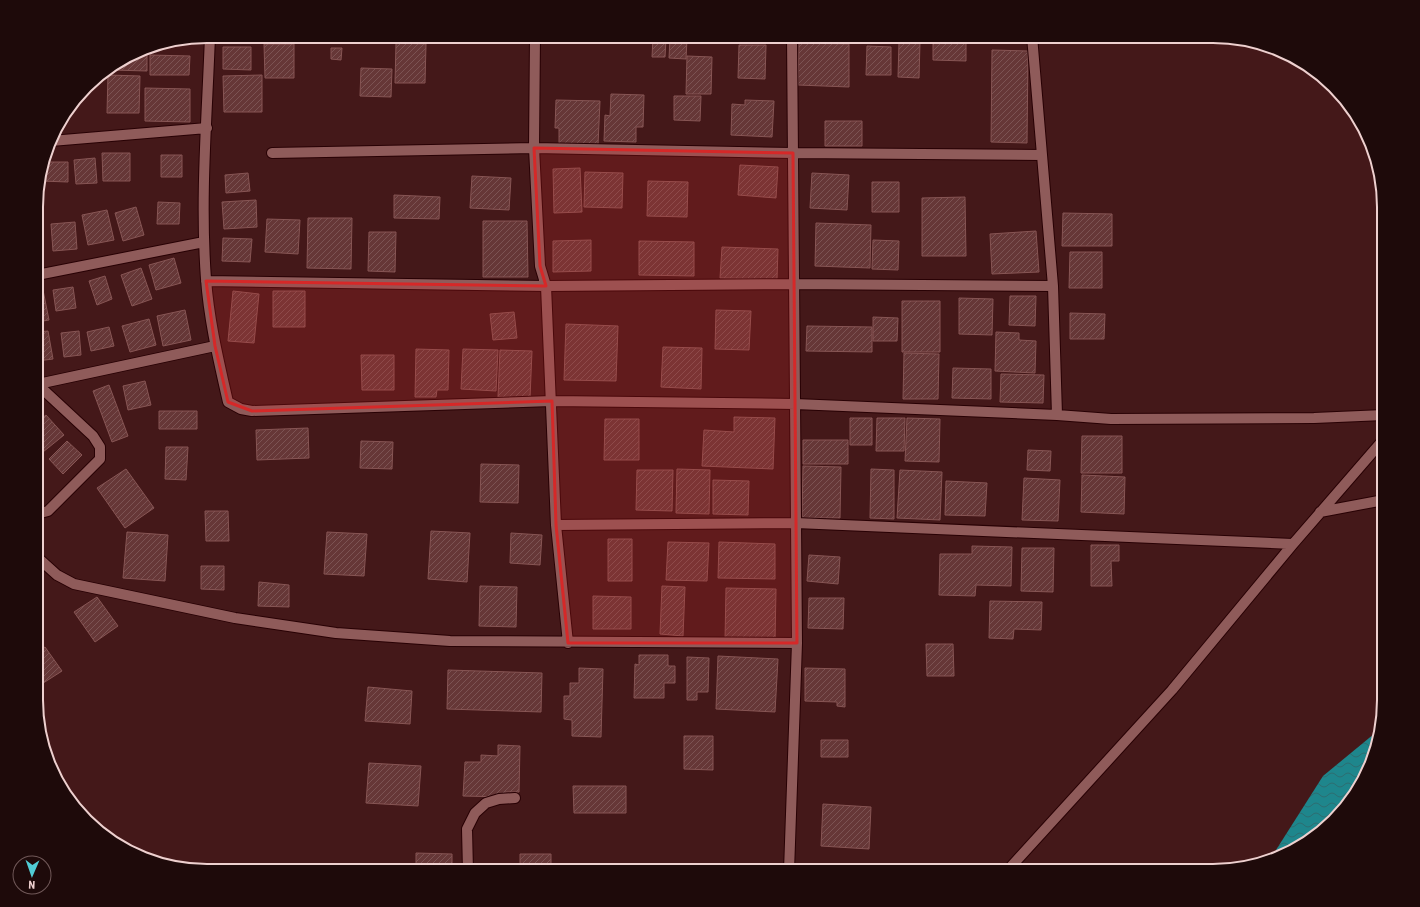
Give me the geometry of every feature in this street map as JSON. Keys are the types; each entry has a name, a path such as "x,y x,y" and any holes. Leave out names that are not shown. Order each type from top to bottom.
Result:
{"street":[{"path":"210,43 204,191 206,281 215,346 228,402 241,409 252,411 552,401 795,404 1057,414 1111,419 1314,418 1377,415"},
{"path":"535,43 534,148 540,266 546,286 556,525 568,643"},
{"path":"789,864 797,643 792,43"},
{"path":"1033,43 1052,286 1057,414"},
{"path":"57,141 207,128"},
{"path":"272,153 534,148 793,153 1042,155"},
{"path":"43,274 204,242"},
{"path":"206,281 546,286 794,284 1052,286"},
{"path":"43,383 215,346"},
{"path":"43,389 93,436 100,447 100,459 48,511 43,512"},
{"path":"1013,864 1172,690 1293,544 1377,447"},
{"path":"1320,512 1377,501"},
{"path":"556,525 796,523 1293,544"},
{"path":"43,563 57,575 74,584 235,618 344,633 450,641 568,643 797,643"},
{"path":"468,864 467,829 475,813 486,804 499,799 515,798"}],"highlighted area":[{"path":"534,148 793,153 797,643 568,643 556,525 552,401 252,411 228,402 215,346 206,281 546,286 540,266"}],"water":[{"path":"1373,735 1365,763 1343,800 1329,816 1313,830 1276,852 1276,850 1323,776"}],"building":[{"path":"396,43 426,44 425,83 395,83"},
{"path":"653,43 666,43 665,57 652,57"},
{"path":"670,43 687,43 686,59 669,58"},
{"path":"799,43 849,44 849,87 798,85"},
{"path":"899,43 920,43 919,78 898,77"},
{"path":"933,43 966,43 966,61 933,60"},
{"path":"264,44 294,44 294,78 265,78"},
{"path":"739,45 766,45 765,79 738,78"},
{"path":"867,46 891,47 891,75 866,75"},
{"path":"223,47 251,47 251,70 223,69"},
{"path":"331,48 342,48 341,60 331,59"},
{"path":"992,50 1028,51 1027,143 991,142"},
{"path":"147,54 147,71 117,70"},
{"path":"150,55 190,56 189,75 150,75"},
{"path":"687,56 712,57 711,94 686,94"},
{"path":"361,68 392,69 391,97 360,96"},
{"path":"110,75 140,76 139,113 107,113 108,76"},
{"path":"262,75 262,112 224,112 223,76"},
{"path":"145,88 190,89 190,122 145,121"},
{"path":"611,94 644,95 643,127 636,127 636,142 604,141 605,115 610,116"},
{"path":"674,96 701,96 700,121 674,120"},
{"path":"556,100 600,101 598,145 559,144 559,128 555,128"},
{"path":"745,100 774,101 772,137 731,135 732,104 745,105"},
{"path":"825,121 862,121 862,146 825,146"},
{"path":"102,153 130,153 130,181 103,181"},
{"path":"161,155 182,155 182,177 161,177"},
{"path":"95,158 97,183 76,184 74,160"},
{"path":"50,162 68,162 68,182 45,181"},
{"path":"740,165 778,167 776,198 738,195"},
{"path":"580,168 582,212 554,213 553,169"},
{"path":"585,172 623,173 622,208 584,207"},
{"path":"248,173 250,191 226,193 225,175"},
{"path":"812,173 849,175 847,210 810,208"},
{"path":"472,176 511,178 509,210 470,208"},
{"path":"648,181 688,182 687,217 647,216"},
{"path":"872,182 899,182 899,212 872,212"},
{"path":"394,195 440,197 439,219 394,218"},
{"path":"965,197 966,256 922,256 922,198"},
{"path":"256,200 257,227 224,229 222,202"},
{"path":"158,202 180,203 179,224 157,224"},
{"path":"136,207 144,235 123,241 115,213"},
{"path":"107,210 114,240 88,245 82,215"},
{"path":"1063,213 1112,214 1112,246 1062,246"},
{"path":"308,218 352,218 351,269 307,268"},
{"path":"267,219 300,220 298,254 265,252"},
{"path":"483,221 527,221 528,277 483,277"},
{"path":"75,222 77,249 53,251 51,224"},
{"path":"816,223 871,225 870,268 815,266"},
{"path":"1036,231 1039,272 992,274 990,234"},
{"path":"369,232 396,232 395,272 368,271"},
{"path":"223,238 252,239 250,262 222,261"},
{"path":"591,240 591,271 553,272 553,241"},
{"path":"873,240 899,241 898,270 872,269"},
{"path":"639,241 694,242 694,276 639,275"},
{"path":"722,247 778,249 777,279 720,278"},
{"path":"1070,252 1102,252 1102,288 1069,288"},
{"path":"174,258 181,283 156,290 149,265"},
{"path":"141,268 152,299 132,306 121,275"},
{"path":"105,276 112,299 97,305 89,281"},
{"path":"73,287 76,308 56,311 53,290"},
{"path":"43,290 49,320 43,321"},
{"path":"233,291 259,294 254,343 228,341"},
{"path":"273,291 305,291 305,327 273,327"},
{"path":"1010,296 1036,296 1035,326 1009,325"},
{"path":"959,298 993,299 992,335 959,334"},
{"path":"902,301 940,301 940,352 902,352"},
{"path":"185,310 191,340 163,346 157,316"},
{"path":"716,310 751,311 749,350 715,349"},
{"path":"514,312 517,338 493,340 490,314"},
{"path":"1070,313 1105,314 1104,339 1070,339"},
{"path":"873,317 898,318 897,341 873,341"},
{"path":"149,319 156,345 130,352 122,326"},
{"path":"566,324 618,326 616,381 564,380"},
{"path":"807,326 872,327 872,352 806,351"},
{"path":"109,327 114,346 91,351 87,332"},
{"path":"43,331 48,331 53,359 43,360"},
{"path":"79,331 81,355 64,357 61,333"},
{"path":"996,332 1019,333 1019,340 1036,341 1035,373 995,371"},
{"path":"663,347 702,348 701,389 661,387"},
{"path":"416,349 449,350 448,390 437,390 436,397 415,397"},
{"path":"463,349 498,350 496,391 461,389"},
{"path":"500,350 532,351 530,398 498,397"},
{"path":"904,353 939,354 938,399 903,399"},
{"path":"361,355 394,355 394,390 362,390"},
{"path":"953,368 991,369 991,399 952,398"},
{"path":"1001,374 1044,375 1043,403 1000,402"},
{"path":"145,381 151,405 128,410 123,386"},
{"path":"109,385 128,436 112,442 93,391"},
{"path":"159,411 197,411 197,429 159,429"},
{"path":"46,415 64,435 43,452 43,417"},
{"path":"734,417 775,418 773,469 702,466 704,430 734,432"},
{"path":"850,418 872,418 872,445 850,445"},
{"path":"877,418 905,418 904,451 876,451"},
{"path":"907,418 940,419 939,462 905,461"},
{"path":"605,419 639,419 639,460 604,460"},
{"path":"308,428 309,458 257,460 256,430"},
{"path":"1082,436 1122,436 1122,473 1081,473"},
{"path":"803,440 848,440 848,464 803,464"},
{"path":"67,441 82,455 63,474 49,459"},
{"path":"361,441 393,442 392,469 360,468"},
{"path":"166,447 188,447 186,480 165,479"},
{"path":"1028,450 1051,451 1050,471 1027,470"},
{"path":"481,464 519,465 518,503 480,502"},
{"path":"803,466 841,467 840,518 802,518"},
{"path":"126,469 154,508 125,528 97,488"},
{"path":"677,469 710,470 709,514 676,513"},
{"path":"871,469 894,470 894,519 870,518"},
{"path":"637,470 673,470 672,511 636,510"},
{"path":"900,470 942,472 940,520 897,518"},
{"path":"1082,475 1125,477 1124,514 1081,512"},
{"path":"1024,478 1060,480 1058,521 1022,520"},
{"path":"713,480 749,481 748,515 713,514"},
{"path":"946,481 987,483 985,516 945,515"},
{"path":"205,511 228,511 229,541 206,541"},
{"path":"431,531 470,533 467,582 428,579"},
{"path":"127,532 168,535 165,581 123,578"},
{"path":"327,532 367,534 364,576 324,574"},
{"path":"511,533 542,535 540,565 510,563"},
{"path":"608,539 632,539 632,581 608,581"},
{"path":"668,542 709,543 707,581 666,580"},
{"path":"719,542 775,544 775,579 718,578"},
{"path":"1091,545 1119,545 1119,561 1111,561 1112,586 1091,586"},
{"path":"972,546 1012,547 1011,586 976,585 975,596 939,595 940,554 972,554"},
{"path":"1022,548 1054,548 1053,592 1021,591"},
{"path":"809,555 840,557 838,584 807,581"},
{"path":"201,566 224,566 224,590 201,589"},
{"path":"259,582 289,585 289,607 258,606"},
{"path":"480,586 517,587 516,627 479,626"},
{"path":"662,586 685,587 683,636 660,634"},
{"path":"726,588 776,589 775,641 725,640"},
{"path":"593,596 631,597 631,629 593,629"},
{"path":"97,597 118,626 95,642 74,612"},
{"path":"809,598 844,598 843,629 808,628"},
{"path":"990,601 1042,602 1041,630 1014,629 1013,639 989,638"},
{"path":"926,644 953,644 954,676 927,676"},
{"path":"45,647 62,671 43,683 43,648"},
{"path":"639,655 668,655 668,666 675,666 675,683 664,683 664,698 634,698 635,664 639,665"},
{"path":"718,656 778,659 775,712 716,709"},
{"path":"687,657 709,658 708,692 697,692 697,700 687,700"},
{"path":"579,668 603,669 601,737 572,736 572,720 564,719 564,696 570,696 570,683 579,683"},
{"path":"805,668 845,669 845,707 837,706 837,702 805,701"},
{"path":"448,670 542,673 541,712 447,709"},
{"path":"368,687 412,691 410,724 365,721"},
{"path":"684,736 713,736 713,770 684,769"},
{"path":"821,740 848,740 848,757 821,757"},
{"path":"498,745 520,746 519,792 505,792 505,797 463,796 465,762 481,762 481,755 498,756"},
{"path":"369,763 421,766 418,806 366,803"},
{"path":"573,786 626,786 626,813 574,813"},
{"path":"823,804 871,807 869,849 821,846"},
{"path":"416,853 452,854 452,864 416,864"},
{"path":"520,854 551,854 551,864 520,864"}]}
